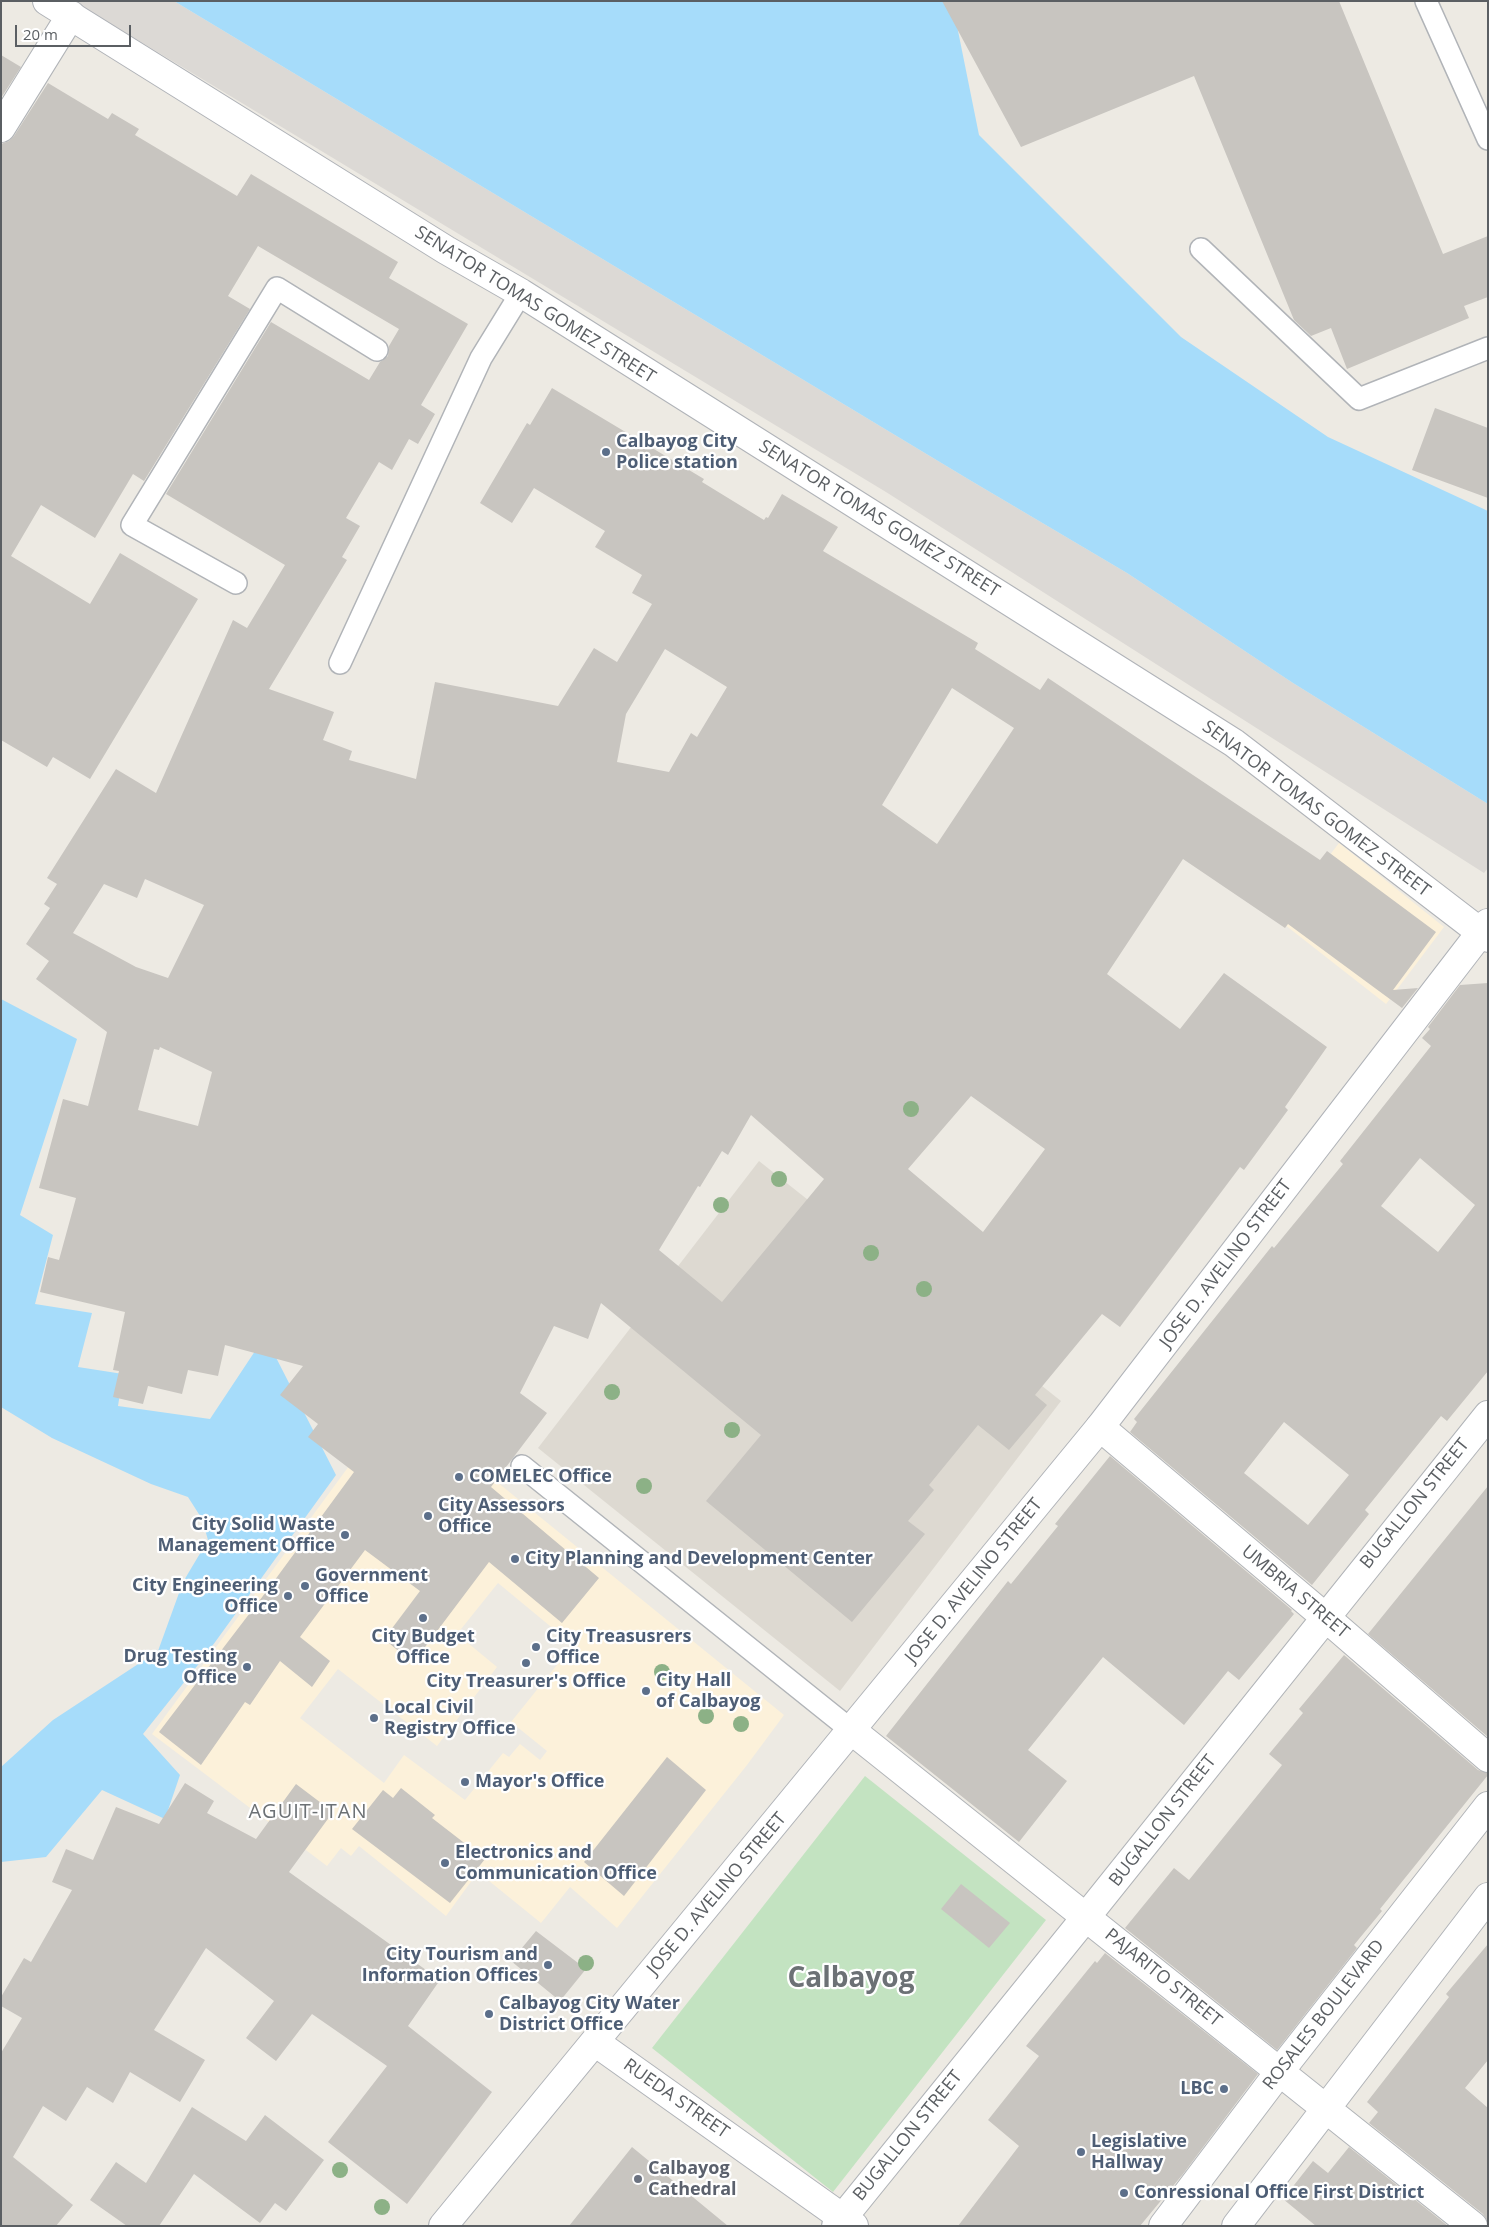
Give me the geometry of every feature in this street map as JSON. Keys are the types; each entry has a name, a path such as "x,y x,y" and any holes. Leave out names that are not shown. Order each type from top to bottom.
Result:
{"street":[{"name":"SENATOR TOMAS GOMEZ STREET","path":"47,1 446,250 521,294 1234,743 1485,931"},
{"path":"1,128 70,15"},
{"name":"JOSE D. AVELINO STREET","path":"444,2226 1100,1427 1485,931"},
{"name":"BUGALLON STREET","path":"844,2223 1325,1617 1488,1415"},
{"name":"UMBRIA STREET","path":"1100,1427 1488,1758"},
{"name":"PAJARITO STREET","path":"852,1730 1473,2226"},
{"name":"ROSALES BOULEVARD","path":"1163,2226 1280,2071 1488,1806"},
{"path":"1236,2226 1488,1897"},
{"name":"RUEDA STREET","path":"595,2042 844,2223"}],"lane":[{"path":"1426,1 1488,139"},
{"path":"1201,249 1359,399 1488,348"},
{"path":"236,584 132,525 277,288 377,350"},
{"path":"340,663 481,358 521,294"},
{"path":"522,1466 852,1730"}],"shaded area":[{"path":"73,1 174,1 1127,573 1293,683 1488,804 1488,868 1484,873 886,492"},
{"path":"1339,843 1444,927 1386,1004 1280,921"},
{"path":"759,1161 1061,1401 840,1691 538,1448"},
{"name":"City Hall of Calbayog","path":"349,1466 481,1469 784,1715 747,1765 617,1928 570,1887 541,1923 478,1872 446,1916 359,1846 351,1856 341,1848 327,1866 152,1734","holes":["498,1583 573,1645 511,1722 547,1751 540,1760 520,1744 509,1757 503,1753 465,1800 404,1755 384,1783 300,1718 338,1669 437,1746 497,1667 457,1634"]}],"green space":[{"path":"865,1776 1046,1920 833,2192 652,2048"}],"water":[{"path":"174,1 952,1 979,135 1181,337 1328,437 1488,511 1488,804 1293,683 1127,573"},
{"path":"1,999 77,1039 20,1215 53,1235 35,1304 92,1313 78,1367 123,1374 118,1406 210,1419 265,1336 336,1475 205,1656 143,1734 180,1775 165,1819 102,1790 46,1857 1,1862 1,1767 53,1720 158,1651 183,1582 208,1540 202,1519 188,1497 151,1484 52,1438 1,1407"}],"building":[{"path":"942,1 1339,1 1443,254 1488,236 1488,297 1464,306 1469,318 1347,369 1331,328 1311,336 1294,320 1194,76 1021,147"},
{"path":"1,55 21,67 1,98"},
{"path":"48,83 108,119 112,113 139,129 135,135 237,196 251,174 398,262 389,278 468,324 421,405 435,414 418,444 409,439 392,470 379,462 346,518 360,526 342,557 347,560 269,689 334,712 323,740 352,751 349,760 416,779 435,682 558,706 594,648 617,662 652,604 632,593 642,575 595,547 605,531 534,488 512,523 480,503 527,423 530,425 552,388 704,479 702,482 764,520 766,517 768,518 782,494 838,527 823,551 978,643 975,649 1040,690 1048,678 1320,860 1327,851 1436,932 1393,990 1418,988 1402,1008 1288,924 1285,928 1183,859 1107,974 1180,1029 1224,973 1327,1047 1285,1107 1288,1110 1244,1170 1240,1167 1120,1327 1102,1314 1035,1395 1047,1405 1009,1450 978,1425 929,1485 934,1490 908,1521 925,1534 852,1622 706,1501 761,1435 601,1303 588,1339 554,1326 520,1393 547,1413 491,1487 599,1578 562,1623 489,1562 413,1663 384,1639 420,1591 365,1550 300,1637 330,1661 312,1687 280,1661 250,1705 245,1702 201,1765 159,1732 269,1588 354,1472 308,1437 318,1424 280,1395 303,1366 225,1345 218,1376 188,1370 182,1394 148,1386 143,1404 113,1397 119,1371 113,1370 125,1312 40,1292 48,1257 59,1260 76,1198 39,1188 63,1099 88,1106 107,1032 36,979 49,961 26,944 50,908 44,904 57,884 47,878 116,769 156,793 233,620 247,628 285,565 166,494 271,322 369,380 380,362 388,356 389,346 399,329 258,246 228,296 250,309 144,481 133,474 95,538 41,505 11,556 90,604 120,553 198,599 90,779 53,757 47,767 1,740 1,144 9,141","holes":["665,649 727,687 697,737 691,733 669,772 617,762 626,714","952,688 1014,728 937,844 882,805","145,879 204,905 168,978 136,967 73,933 104,884 137,898","160,1047 212,1072 198,1126 138,1110 154,1049 159,1050","971,1096 1045,1149 983,1232 908,1169","751,1115 824,1179 722,1302 659,1250 722,1151 728,1155"]},
{"path":"1435,408 1488,428 1488,498 1412,470"},
{"path":"1488,983 1488,1371 1447,1421 1441,1416 1365,1510 1369,1514 1312,1585 1130,1432 1137,1422 1134,1419 1272,1246 1274,1248 1343,1164 1340,1161 1431,1046 1422,1038 1430,1029 1428,1027 1460,985","holes":["1420,1158 1475,1205 1438,1252 1381,1206","1284,1422 1349,1475 1308,1525 1244,1473"]},
{"path":"1110,1456 1292,1610 1294,1614 1239,1680 1228,1671 1184,1725 1103,1657 1028,1750 1067,1781 1019,1842 886,1736 1008,1581 1011,1584 1058,1526 1055,1524"},
{"path":"1488,1486 1488,1737 1368,1634"},
{"path":"1344,1655 1478,1770 1488,1773 1488,1775 1380,1909 1382,1911 1354,1945 1357,1948 1277,2050 1125,1928 1174,1868 1189,1880 1282,1765 1269,1754 1303,1713 1299,1709"},
{"path":"667,1757 706,1790 624,1896 584,1862"},
{"path":"185,1783 214,1801 207,1813 256,1839 296,1784 333,1812 289,1872 440,1980 408,2026 492,2092 407,2204 328,2142 387,2066 312,2014 276,2061 246,2038 274,2001 206,1948 154,2030 205,2060 180,2102 130,2072 113,2103 87,2087 66,2121 43,2106 13,2157 73,2205 56,2226 1,2226 1,2053 22,2018 1,2006 1,1997 24,1958 31,1962 72,1890 52,1882 66,1849 93,1860 116,1807 159,1824"},
{"path":"401,1788 435,1815 432,1818 485,1859 450,1903 352,1829 383,1790 393,1798"},
{"path":"961,1884 1010,1923 989,1948 941,1909"},
{"name":"City Tourism and Information Offices","path":"536,1931 586,1969 560,2001 511,1961"},
{"path":"1488,1944 1488,2060 1465,2088 1488,2108 1488,2222 1483,2214 1369,2123 1378,2112 1367,2102 1449,1997 1446,1994"},
{"path":"1105,1953 1258,2074 1183,2174 1140,2226 958,2226 1019,2146 988,2120 1039,2056 1026,2046 1095,1961 1097,1963"},
{"path":"192,2107 246,2141 265,2115 324,2160 286,2211 275,2203 260,2223 194,2174 159,2226 127,2226 90,2200 116,2162 146,2183"},
{"name":"Calbayog Cathedral","path":"632,2147 728,2226 569,2226"},
{"path":"1349,2147 1448,2226 1316,2226 1283,2199 1313,2161 1328,2173"}],"place":[{"name":"Calbayog City Police station","path":"606,452"},
{"name":"COMELEC Office","path":"459,1477"},
{"name":"City Assessors Office","path":"428,1516"},
{"name":"City Solid Waste Management Office","path":"345,1535"},
{"name":"City Planning and Development Center","path":"515,1559"},
{"name":"Government Office","path":"305,1586"},
{"name":"City Engineering Office","path":"288,1596"},
{"name":"City Budget Office","path":"423,1618"},
{"name":"City Treasusrers Office","path":"536,1647"},
{"name":"City Treasurer's Office","path":"526,1663"},
{"name":"Drug Testing Office","path":"247,1667"},
{"name":"City Hall of Calbayog","path":"646,1691"},
{"name":"Local Civil Registry Office","path":"374,1718"},
{"name":"Mayor's Office","path":"465,1782"},
{"name":"Electronics and Communication Office","path":"445,1863"},
{"name":"City Tourism and Information Offices","path":"548,1965"},
{"name":"Calbayog City Water District Office","path":"489,2014"},
{"name":"LBC","path":"1224,2089"},
{"name":"Legislative Hallway","path":"1081,2152"},
{"name":"Calbayog Cathedral","path":"638,2179"},
{"name":"Conressional Office First District","path":"1124,2193"}],"district":[{"name":"AGUIT-ITAN","path":"308,1812"},
{"name":"Calbayog","path":"851,1979"}]}
